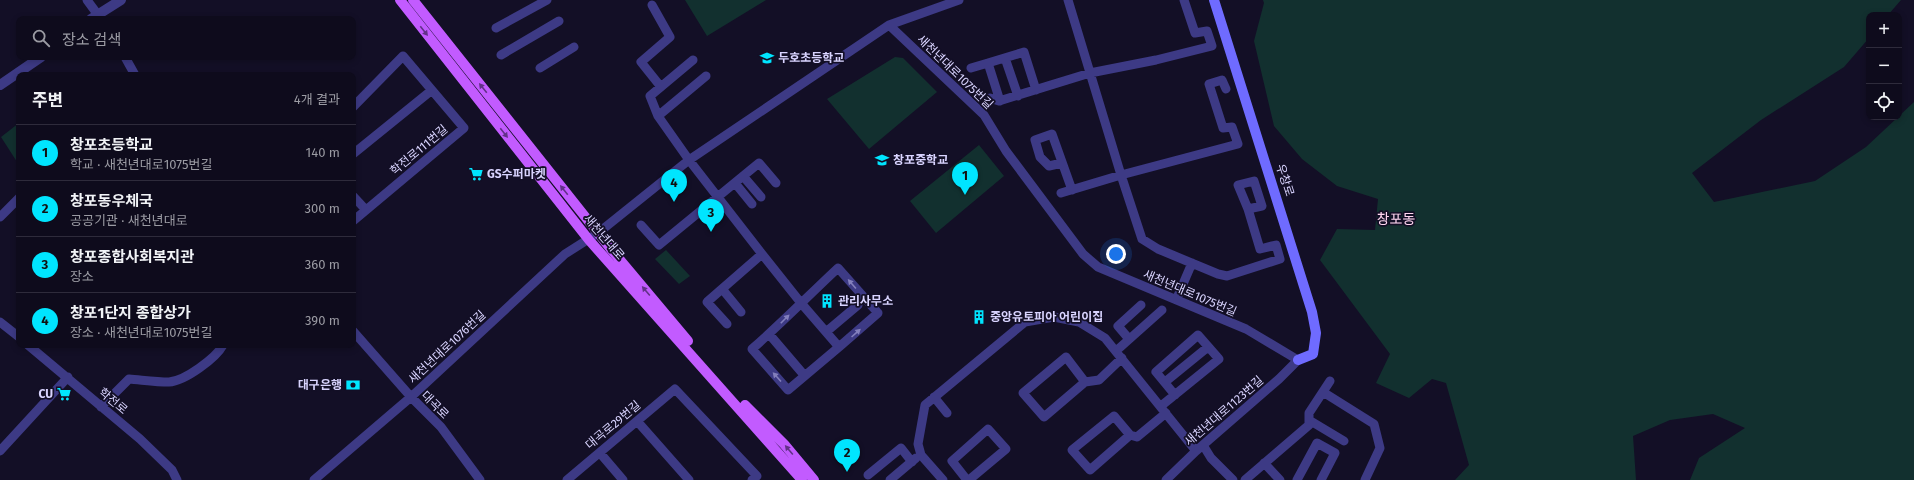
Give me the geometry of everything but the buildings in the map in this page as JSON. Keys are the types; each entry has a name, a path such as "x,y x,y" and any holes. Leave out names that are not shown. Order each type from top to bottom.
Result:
{"main road":[{"name":"새천년대로","path":"400,0 589,240 802,480"},
{"name":"새천년대로","path":"413,0 598,233 725,385 784,444 814,480"},
{"name":"우창로","path":"1214,0 1312,312 1316,333 1313,354 1298,360"}],"street":[{"path":"87,0 96,16"},
{"path":"98,16 121,0"},
{"path":"496,28 547,0"},
{"path":"598,233 689,160 889,25 959,0"},
{"path":"1068,0 1142,239 1158,249 1218,274 1227,276 1280,259 1276,245 1260,249 1248,209"},
{"path":"990,98 1000,101 1090,73 1156,60 1212,46 1207,30 1195,33 1184,0"},
{"path":"652,5 670,37 641,62 661,86"},
{"path":"502,55 559,21"},
{"name":"새천년대로1075번길","path":"889,25 984,115 1006,151 1083,254 1098,266 1246,329 1298,360"},
{"path":"540,68 574,47"},
{"path":"971,68 1024,52 1036,90"},
{"name":"학전로111번길","path":"356,104 403,56 464,128 356,218"},
{"path":"1005,58 1018,96"},
{"path":"19,72 37,60"},
{"path":"127,60 133,72"},
{"path":"693,60 650,96 658,116 689,160 719,196 762,254 801,303 839,347"},
{"path":"988,63 1000,101"},
{"path":"0,85 16,74"},
{"path":"658,116 706,76"},
{"path":"1061,193 1121,175 1238,144 1232,127 1223,128 1210,84 1222,80 1226,89"},
{"path":"356,152 432,90"},
{"path":"641,225 659,245 759,163 776,183"},
{"path":"1062,163 1072,190"},
{"path":"743,176 761,196"},
{"path":"734,183 752,204"},
{"path":"356,199 366,210"},
{"path":"0,217 16,201"},
{"name":"새천년대로1076번길","path":"314,480 410,397 565,254 598,233"},
{"path":"727,324 707,302 723,290 762,254"},
{"path":"1176,298 1192,263"},
{"path":"838,268 878,313 788,390 752,349 769,334 838,268"},
{"path":"723,290 741,312"},
{"path":"826,332 858,305"},
{"path":"1129,339 1118,326 1141,305"},
{"path":"1085,382 1066,358 1023,393 1044,417 1085,382 1099,380 1119,355 1129,339 1162,310"},
{"path":"944,480 921,455 918,444 925,404 1025,322 1054,317 1079,322 1105,338 1164,409 1199,448 1233,480"},
{"path":"0,322 16,335"},
{"name":"대곡로","path":"356,334 410,397 441,427 480,480"},
{"path":"769,334 804,375"},
{"path":"1130,435 1090,470 1072,450 1114,416 1130,435 1137,437 1164,409 1175,395 1219,359 1198,335 1156,372 1175,395"},
{"path":"1165,382 1208,346"},
{"name":"학전로","path":"32,348 140,439 172,470 176,480"},
{"path":"101,407 129,379 170,382 194,372 219,354 222,348"},
{"name":"새천년대로1123번길","path":"1166,480 1199,448 1279,379 1298,360"},
{"path":"0,451 68,377"},
{"path":"1245,480 1309,425 1309,413 1330,381"},
{"name":"대곡로29번길","path":"567,480 675,389 755,478"},
{"path":"1323,392 1374,424 1380,448 1365,480"},
{"path":"934,397 947,413"},
{"path":"1309,420 1344,442"},
{"path":"637,421 689,480"},
{"path":"988,429 1006,449 968,480 952,461 988,429"},
{"path":"1297,480 1317,443 1335,453 1321,480"},
{"path":"868,475 901,448 912,462"},
{"path":"600,453 623,480"},
{"path":"890,480 921,455"},
{"path":"1264,463 1280,480"}],"green space":[{"path":"685,0 766,0 707,36"},
{"path":"1263,0 1901,0 1891,12 1866,12 1866,41 1844,67 1761,120 1692,173 1714,202 1815,181 1866,147 1895,120 1902,120 1902,113 1914,102 1914,480 1690,480 1699,458 1745,428 1713,414 1670,420 1633,436 1636,480 1455,480 1469,465 1446,383 1432,379 1409,398 1376,383 1390,354 1320,260 1337,229 1375,230 1378,199 1337,186 1302,159 1274,126 1254,41 1264,3"},
{"path":"895,57 903,58 937,92 869,149 827,99"},
{"path":"16,125 16,160 1,137"},
{"path":"979,145 1004,176 936,233 910,201"},
{"path":"666,250 690,276 679,284 655,259"}],"place":[{"name":"두호초등학교","path":"767,58"},
{"name":"창포중학교","path":"882,160"},
{"name":"GS수퍼마켓","path":"476,174"},
{"name":"창포초등학교","path":"965,195"},
{"name":"창포1단지 종합상가","path":"674,202"},
{"name":"창포종합사회복지관","path":"711,232"},
{"name":"관리사무소","path":"827,301"},
{"name":"중앙유토피아 어린이집","path":"979,317"},
{"name":"대구은행","path":"353,385"},
{"name":"CU","path":"64,394"},
{"name":"창포동우체국","path":"847,472"}],"district":[{"name":"창포동","path":"1396,219"}]}
